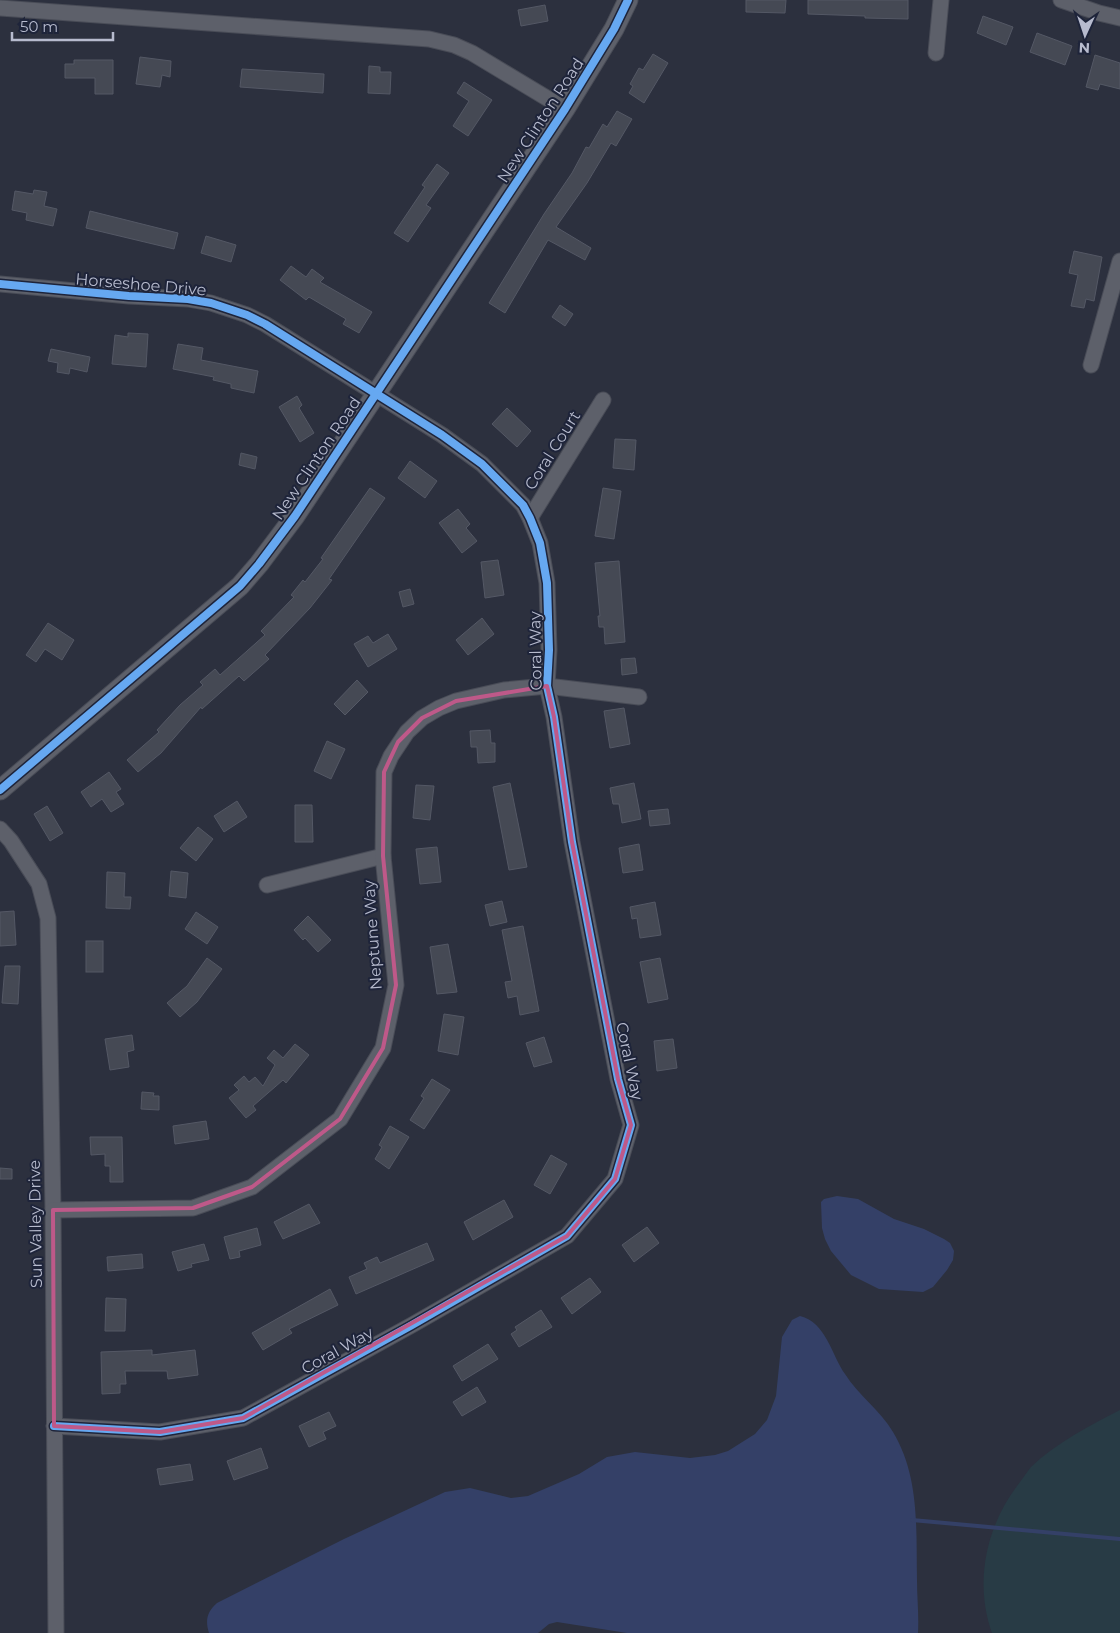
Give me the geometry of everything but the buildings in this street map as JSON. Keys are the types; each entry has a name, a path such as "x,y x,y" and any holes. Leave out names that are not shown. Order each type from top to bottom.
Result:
{"street":[{"name":"New Clinton Road","path":"0,790 240,586 260,564 295,516 565,109 614,29 628,0"},
{"path":"936,53 941,0"},
{"path":"1061,0 1120,18"},
{"path":"0,8 429,38 454,45 472,53 565,109"},
{"path":"1091,365 1120,261"},
{"name":"Horseshoe Drive","path":"0,284 129,296 188,299 211,303 247,315 265,324 376,394"},
{"name":"Coral Way","path":"54,1426 160,1432 243,1418 412,1325 567,1236 615,1179 631,1125 618,1079 572,842 554,717 547,686 549,650 547,584 540,543 523,505 482,464 442,435 376,394"},
{"name":"Coral Court","path":"530,518 603,400"},
{"name":"Neptune Way","path":"53,1210 193,1208 252,1187 340,1119 383,1048 396,985 383,856 384,772 390,756 406,732 422,718 439,708 456,701 504,690 547,686 639,697"},
{"name":"Sun Valley Drive","path":"0,829 12,841 39,884 48,918 53,1210 56,1633"},
{"path":"266,885 383,856"}],"highlighted area":[{"path":"547,686 554,717 572,842 618,1079 631,1125 615,1179 567,1236 243,1418 160,1432 54,1426 53,1210 193,1208 252,1187 340,1119 383,1048 396,985 383,856 384,772 398,742 422,718 456,701"}],"shaded area":[{"path":"1120,1410 1120,1633 992,1633 984,1595 986,1556 997,1519 1006,1502 1029,1469 1041,1458 1073,1436"}],"water":[{"path":"837,1196 858,1199 894,1219 924,1229 950,1243 954,1251 953,1260 947,1270 933,1287 923,1292 879,1289 851,1275 831,1251 822,1228 821,1202 824,1199"},
{"path":"800,1316 809,1319 822,1332 840,1367 888,1424 902,1449 908,1467 915,1504 918,1633 627,1633 557,1622 549,1624 538,1633 209,1633 208,1616 217,1603 344,1539 445,1492 470,1488 511,1498 528,1496 579,1474 607,1457 635,1452 690,1458 715,1455 728,1451 755,1434 767,1420 776,1396 782,1337 792,1320"}],"waterway":[{"path":"912,1520 1120,1539"}],"cycle path":[{"path":"0,790 240,586 259,564 295,516 565,109 614,29 628,0"},
{"path":"0,284 129,296 188,299 211,303 247,315 265,324 442,435 482,464 523,505 540,543 547,583 549,650 547,686 554,717 572,842 618,1079 631,1125 615,1179 567,1236 412,1325 243,1418 160,1432 54,1426"}]}
